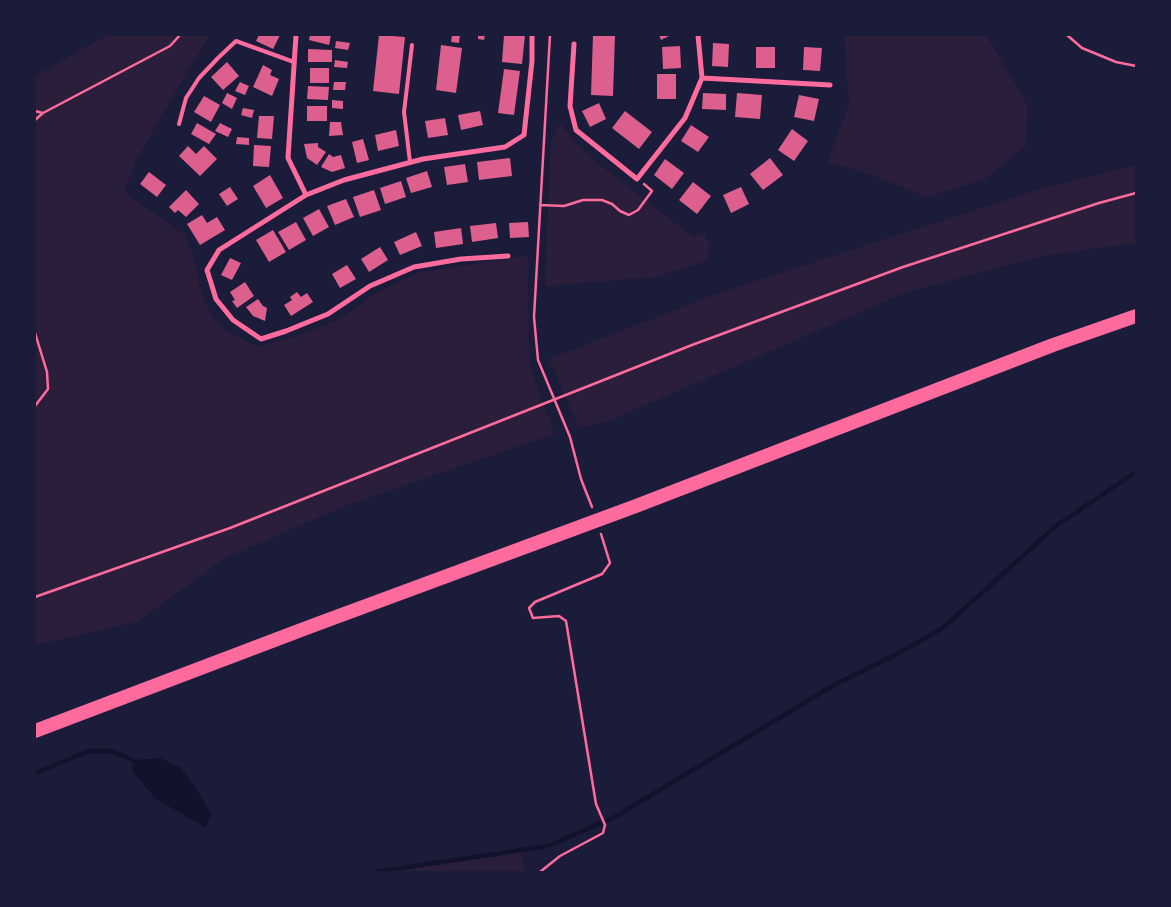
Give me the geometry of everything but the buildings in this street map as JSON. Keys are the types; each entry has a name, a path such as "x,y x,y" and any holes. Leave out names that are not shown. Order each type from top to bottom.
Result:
{"highway":[{"path":"35,731 636,506 1044,349 1136,316"}],"street":[{"path":"296,35 288,158 306,195"},
{"path":"508,256 461,259 414,267 370,286 328,314 261,339 233,320 216,299 207,270 219,250 306,195 344,180 410,162 506,146 524,135 532,61 532,35"},
{"path":"574,44 570,106 576,130 637,179 685,118 702,78 698,35"},
{"path":"702,78 830,85"}],"lane":[{"path":"179,124 186,98 199,78 236,41 294,62"},
{"path":"410,162 404,112 412,45"}],"path":[{"path":"35,120 44,113 170,46 180,35"},
{"path":"550,35 534,317 538,360 570,437 581,479"},
{"path":"1067,35 1082,48 1116,62 1136,66"},
{"path":"35,112 44,113"},
{"path":"540,205 564,206 583,200 602,200 629,215 638,210 652,191 637,179"},
{"path":"35,597 230,528 683,349 903,267 1099,203 1136,193"},
{"path":"35,333 47,372 48,389 35,406"},
{"path":"540,872 560,856 603,833 605,825 596,804 566,621 559,616 533,618 529,608 535,602 602,574 610,562 607,550"}],"shaded area":[{"path":"108,35 209,35 135,162 124,192 185,235 195,260 200,289 212,316 227,331 257,347 304,334 342,318 376,293 421,272 528,256 529,365 555,434 347,505 225,558 137,622 35,645 35,76"},
{"path":"844,35 986,35 1028,106 1025,146 985,179 927,197 858,170 827,163 849,105"},
{"path":"560,123 574,141 596,162 693,237 704,233 710,245 707,261 655,277 545,286 551,142"},
{"path":"1136,165 1136,243 1041,256 905,293 608,421 579,428 549,359 716,294 1040,189"},
{"path":"160,758 181,768 199,793 211,814 206,828 155,798 132,771 133,760"},
{"path":"521,850 525,872 381,872 406,868"}],"waterway":[{"path":"376,872 548,846 617,816 832,686 901,652 944,627 1057,525 1136,472"},
{"path":"35,773 89,751 112,751 133,760"}]}
